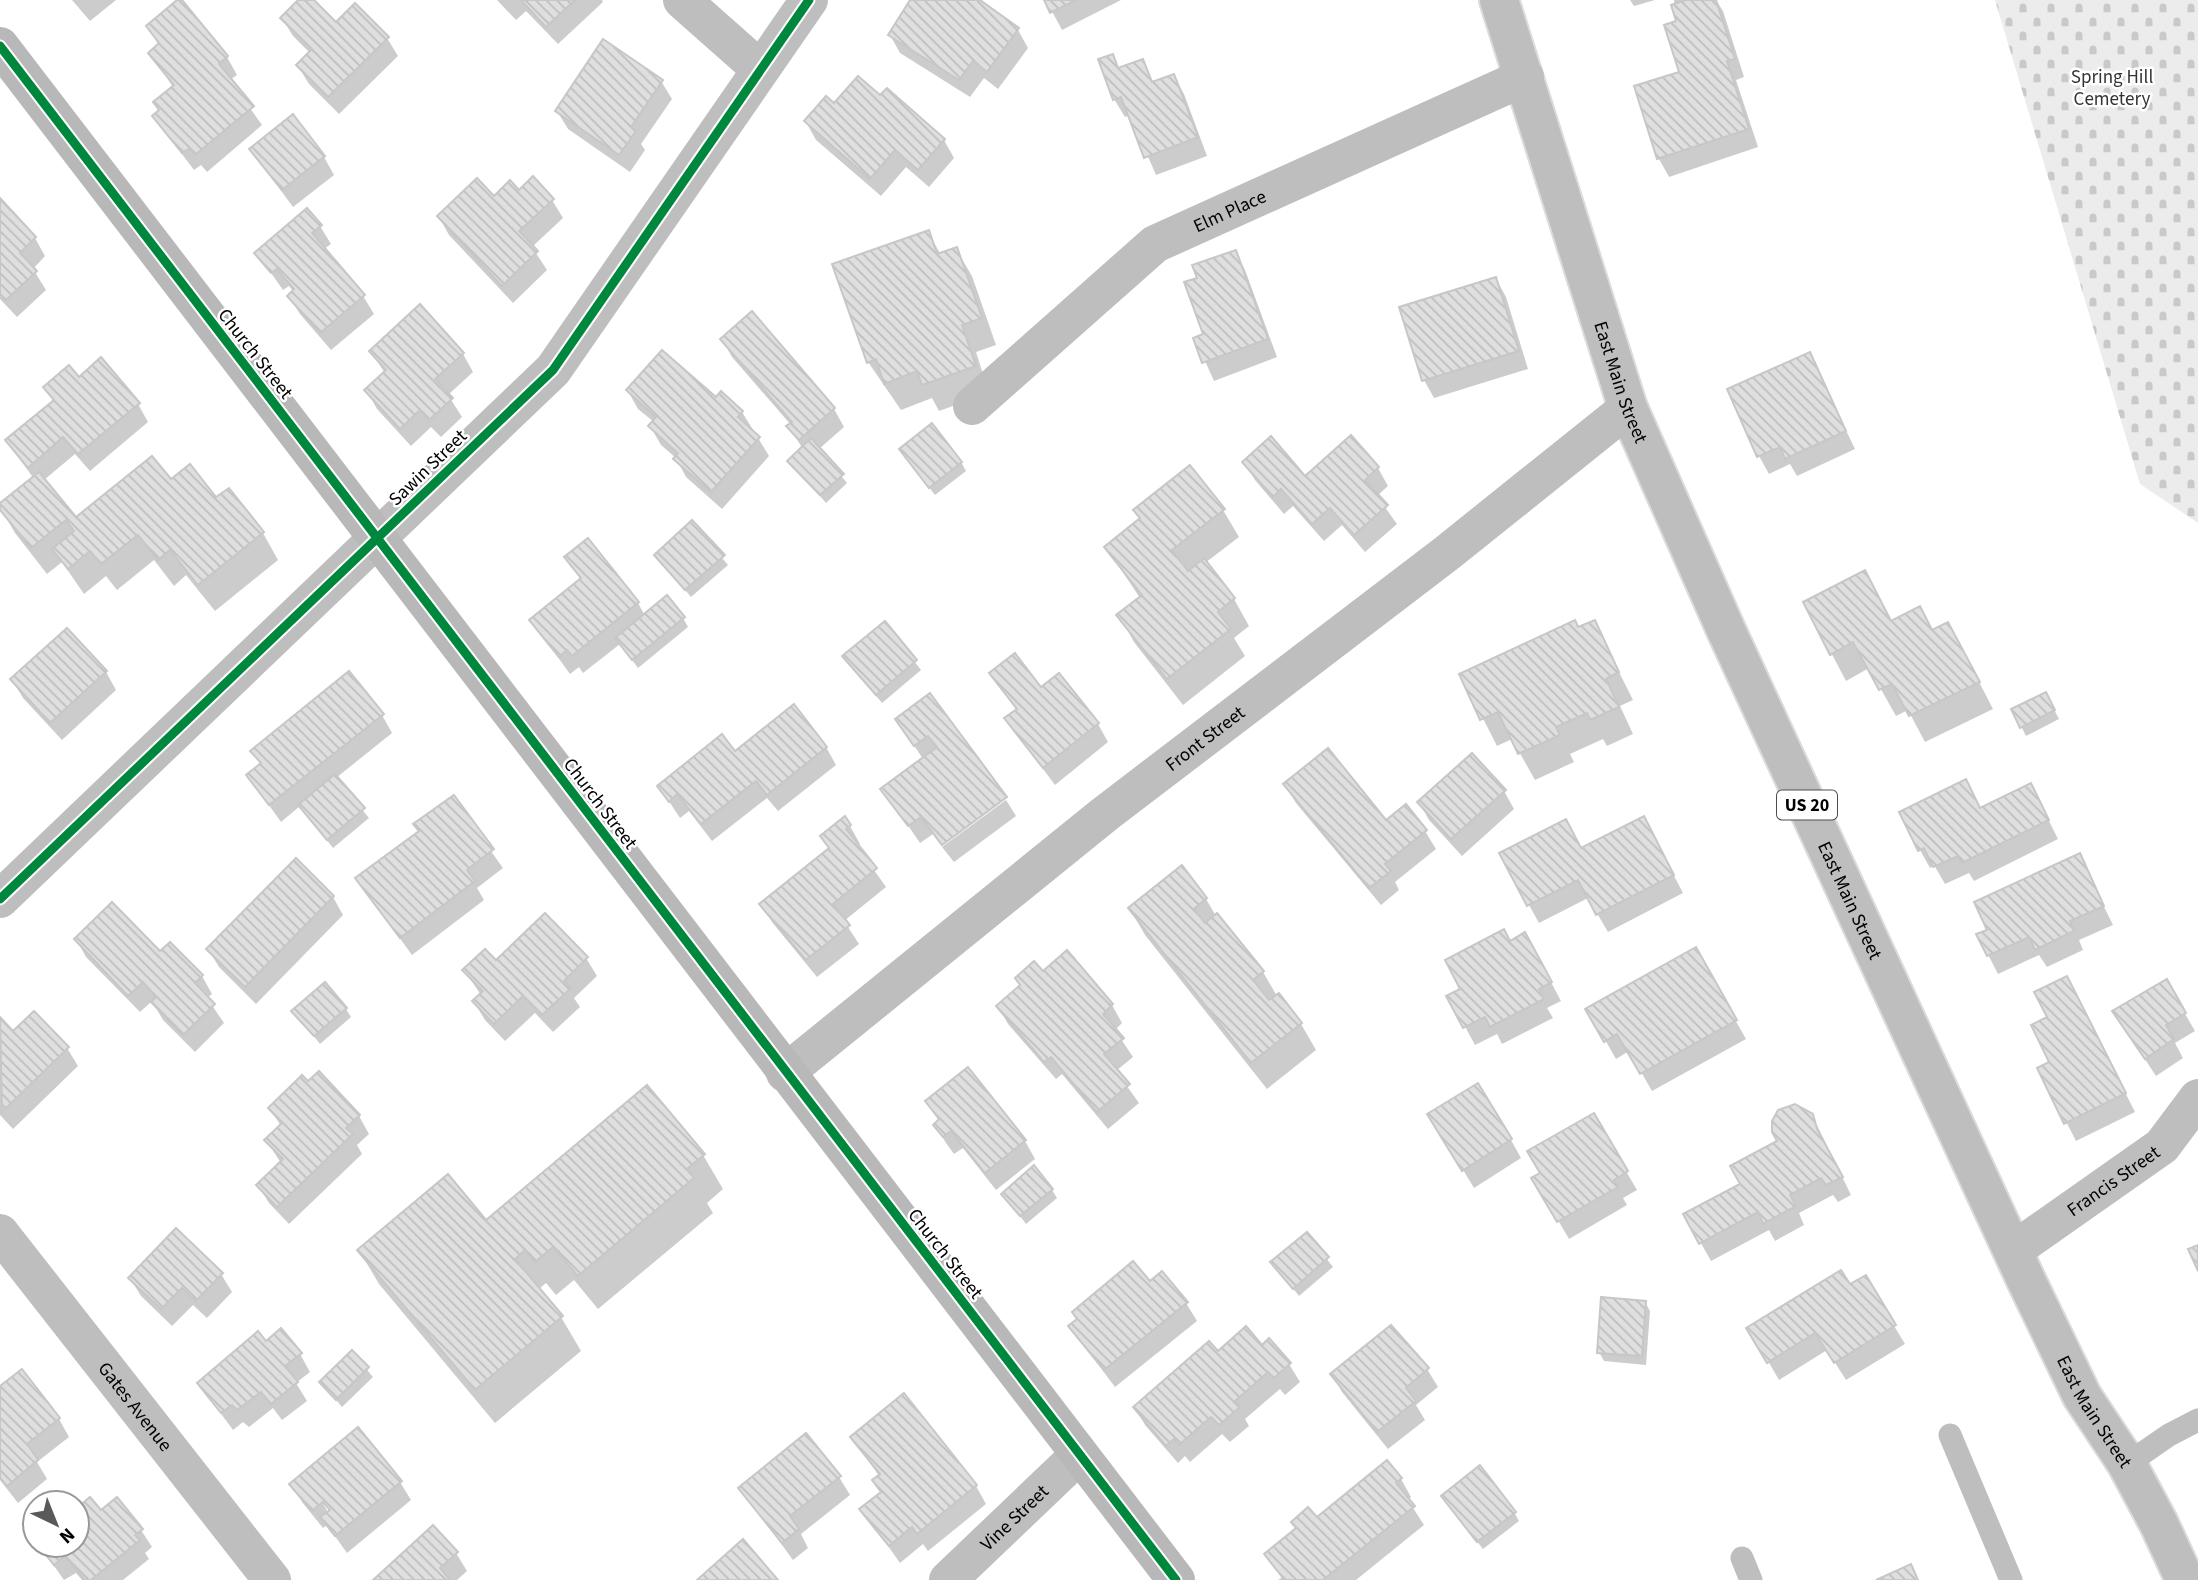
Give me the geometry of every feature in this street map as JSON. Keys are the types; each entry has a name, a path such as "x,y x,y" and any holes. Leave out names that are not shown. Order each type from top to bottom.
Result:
{"street":[{"path":"682,0 760,69"},
{"name":"Sawin Street","path":"0,899 135,766 377,540 553,370 809,0"},
{"name":"East Main Street","path":"1499,0 1628,408 1726,630 2082,1396 2127,1464 2185,1580"},
{"name":"Church Street","path":"0,46 1176,1580"},
{"name":"Elm Place","path":"972,406 1154,244 1525,77"},
{"name":"Front Street","path":"785,1073 1105,814 1447,553 1628,408"},
{"name":"Francis Street","path":"2014,1250 2162,1146 2198,1098"},
{"name":"Gates Avenue","path":"0,1233 272,1580"},
{"name":"Vine Street","path":"948,1580 1079,1455"}],"lane":[{"path":"2127,1464 2198,1420"},
{"path":"1950,1435 2011,1580"},
{"path":"1742,1558 1751,1580"}],"green space":[{"name":"Spring Hill Cemetery","path":"1995,0 2198,0 2198,523 2140,484"}],"building":[{"path":"177,0 182,0 228,56 219,64 254,106 195,155 190,148 182,153 152,116 159,110 153,102 174,85 148,53 159,43 146,26"},
{"path":"298,0 314,0 336,22 355,3 389,37 328,97 296,65 312,49 280,18"},
{"path":"521,0 575,0 546,27"},
{"path":"910,0 980,0 1019,28 987,72 973,61 959,80 888,35"},
{"path":"1044,0 1076,0 1050,13"},
{"path":"1686,0 1716,0 1735,59 1727,61 1749,129 1657,159 1634,86 1679,72 1664,25 1676,21 1671,5"},
{"path":"603,39 663,80 631,127 636,131 619,155 555,111"},
{"path":"1113,54 1118,68 1143,59 1152,82 1174,74 1198,137 1144,158 1121,97 1113,100 1098,59"},
{"path":"858,76 880,95 887,88 945,139 918,170 895,150 870,179 804,121 826,96 834,103"},
{"path":"293,114 325,156 282,190 249,149"},
{"path":"533,176 554,199 519,231 538,251 502,286 437,216 477,178 494,196 510,180 519,190"},
{"path":"0,198 36,237 20,253 37,271 6,300 0,294"},
{"path":"307,208 322,225 312,233 365,295 320,333 287,296 294,289 277,269 271,273 254,253"},
{"path":"929,230 937,254 957,247 982,318 962,325 976,366 922,385 917,371 884,384 876,359 867,363 832,264"},
{"path":"1236,250 1268,339 1202,363 1193,338 1203,334 1184,282 1197,278 1192,265"},
{"path":"1496,277 1519,351 1422,381 1399,307"},
{"path":"420,304 464,353 435,379 453,398 429,420 420,410 400,429 364,390 386,370 369,351"},
{"path":"752,311 835,408 799,440 786,426 792,422 720,339"},
{"path":"662,350 716,397 721,391 743,411 738,417 760,437 711,492 673,459 678,453 648,426 656,417 626,390"},
{"path":"1810,352 1846,431 1785,459 1780,447 1757,457 1727,389"},
{"path":"101,357 140,403 78,454 63,437 28,468 5,440 54,400 43,387 69,365 79,377"},
{"path":"932,423 962,462 929,488 899,449"},
{"path":"1351,435 1379,467 1365,480 1388,505 1354,535 1330,508 1312,524 1281,489 1273,497 1242,462 1271,436 1305,476"},
{"path":"811,438 844,474 820,495 787,461"},
{"path":"152,456 171,479 190,464 216,497 229,488 264,532 198,585 170,550 158,560 138,535 101,564 90,551 68,569 52,549 74,531 66,520 31,548 0,510 0,503 39,472 76,517"},
{"path":"1190,465 1225,509 1172,550 1188,571 1204,558 1235,598 1218,612 1231,629 1167,679 1116,615 1142,595 1104,547 1140,518 1133,510"},
{"path":"692,520 725,555 685,590 654,555"},
{"path":"588,538 639,602 572,656 567,650 559,657 529,620 581,578 564,557"},
{"path":"1865,570 1891,621 1920,606 1932,630 1948,622 1980,682 1909,716 1892,684 1879,690 1853,642 1830,655 1803,602"},
{"path":"667,595 685,617 632,660 615,638"},
{"path":"1575,620 1578,627 1595,620 1619,672 1606,679 1619,707 1590,720 1587,713 1556,727 1560,735 1518,754 1498,712 1480,720 1459,674"},
{"path":"885,621 917,660 876,695 842,656"},
{"path":"67,628 107,671 50,723 10,679"},
{"path":"1015,653 1041,687 1059,673 1099,723 1043,768 1004,718 1017,709 989,673"},
{"path":"349,671 384,714 269,805 246,775 261,763 250,751"},
{"path":"2046,692 2055,710 2020,728 2011,709"},
{"path":"930,693 1007,797 942,845 921,817 908,826 880,789 937,747 928,736 914,746 895,719"},
{"path":"794,704 827,747 767,795 756,781 701,824 677,794 669,802 657,786 722,734 735,751"},
{"path":"1328,748 1386,820 1406,804 1427,830 1385,864 1391,871 1369,888 1283,784"},
{"path":"1472,753 1506,790 1451,839 1417,802"},
{"path":"335,774 365,808 327,840 298,805"},
{"path":"1966,779 1980,808 2031,783 2049,820 1962,863 1958,856 1933,867 1924,848 1918,851 1899,812"},
{"path":"454,795 494,849 467,870 475,881 400,938 355,878 419,831 413,824"},
{"path":"845,816 851,825 846,829 877,868 833,904 850,925 806,960 759,904 829,848 820,836"},
{"path":"1644,816 1674,875 1596,915 1578,880 1527,906 1499,853 1566,819 1581,848"},
{"path":"2080,853 2104,906 2070,921 2074,931 2035,950 2029,937 1987,956 1976,934 1987,930 1974,902"},
{"path":"296,858 334,896 245,987 206,949"},
{"path":"1182,865 1207,898 1194,909 1205,923 1217,913 1264,971 1253,980 1269,1000 1279,993 1302,1023 1251,1063 1128,908"},
{"path":"112,902 160,951 170,942 203,975 195,983 215,1004 183,1035 151,1002 156,997 143,982 128,996 74,939"},
{"path":"545,913 588,957 564,981 571,988 542,1015 523,996 494,1024 472,1001 483,991 462,970 485,949 496,960"},
{"path":"1504,929 1510,941 1525,932 1552,982 1539,989 1544,999 1490,1027 1485,1017 1463,1028 1446,996 1460,989 1445,960"},
{"path":"1696,947 1737,1020 1640,1074 1617,1034 1604,1042 1585,1009"},
{"path":"1067,950 1113,1004 1103,1014 1124,1038 1104,1054 1130,1084 1097,1112 1051,1057 1044,1062 996,1006 1020,985 1015,978 1034,961 1043,971"},
{"path":"2067,976 2126,1093 2064,1124 2037,1068 2049,1062 2031,1025 2047,1017 2034,992"},
{"path":"2167,979 2186,1013 2166,1025 2174,1039 2145,1059 2112,1011"},
{"path":"325,982 347,1008 314,1036 291,1011"},
{"path":"34,1011 69,1047 2,1112 0,1017 13,1031"},
{"path":"968,1067 1026,1140 985,1173 951,1131 943,1137 933,1125 939,1119 925,1101"},
{"path":"319,1071 360,1115 346,1128 353,1134 277,1207 256,1185 283,1159 264,1140 282,1123 268,1108 302,1075 308,1081"},
{"path":"1478,1083 1512,1139 1462,1171 1427,1114"},
{"path":"647,1085 705,1154 687,1169 694,1178 578,1276 553,1247 535,1262 525,1250 515,1259 563,1316 475,1390 357,1250 448,1174 486,1220"},
{"path":"1795,1104 1813,1114 1817,1129 1843,1177 1826,1185 1821,1178 1790,1195 1796,1206 1763,1224 1758,1212 1699,1244 1683,1214 1740,1184 1730,1166 1777,1141 1772,1132 1772,1121 1778,1110"},
{"path":"1594,1113 1628,1171 1614,1180 1618,1187 1557,1222 1531,1178 1540,1173 1527,1151"},
{"path":"1034,1165 1053,1189 1020,1216 1001,1194"},
{"path":"176,1228 223,1273 196,1301 182,1288 161,1309 128,1278"},
{"path":"1307,1232 1329,1257 1293,1289 1270,1262"},
{"path":"2198,1245 2198,1271 2188,1249"},
{"path":"1133,1261 1150,1281 1162,1271 1188,1302 1104,1370 1068,1326 1077,1319 1072,1312"},
{"path":"1841,1270 1850,1284 1866,1275 1896,1325 1834,1363 1815,1333 1767,1363 1746,1328"},
{"path":"1601,1297 1646,1301 1642,1356 1597,1353"},
{"path":"1391,1325 1429,1368 1406,1388 1416,1401 1377,1432 1330,1374"},
{"path":"1246,1326 1262,1345 1269,1338 1291,1363 1274,1378 1268,1372 1235,1401 1240,1407 1219,1425 1211,1417 1179,1445 1174,1439 1166,1446 1133,1407 1209,1341 1218,1351"},
{"path":"281,1328 302,1353 285,1366 298,1382 271,1404 261,1392 237,1410 232,1405 221,1413 197,1383 258,1331 266,1341"},
{"path":"352,1350 369,1367 336,1400 319,1382"},
{"path":"22,1369 60,1418 27,1444 38,1460 7,1486 0,1478 0,1386"},
{"path":"904,1393 977,1485 917,1534 912,1527 889,1546 859,1509 881,1492 872,1480 880,1474 850,1437"},
{"path":"358,1427 402,1481 335,1536 320,1517 330,1510 323,1502 312,1511 289,1484"},
{"path":"806,1433 841,1476 790,1516 799,1529 782,1543 738,1488"},
{"path":"1387,1460 1402,1478 1396,1483 1415,1506 1323,1580 1280,1580 1283,1578 1264,1554 1296,1528 1291,1522 1308,1507 1317,1517"},
{"path":"1480,1465 1516,1512 1477,1542 1441,1496"},
{"path":"117,1497 143,1529 135,1535 140,1540 91,1580 85,1580 68,1559 91,1559 91,1498 101,1510"},
{"path":"433,1525 458,1552 440,1568 450,1580 373,1580"},
{"path":"743,1539 778,1580 697,1580"},
{"path":"49,1559 61,1559 54,1565"},
{"path":"1911,1564 1918,1580 1876,1580"}],"cycle path":[{"path":"0,899 553,370 809,0"},
{"path":"0,46 1176,1580"}]}
